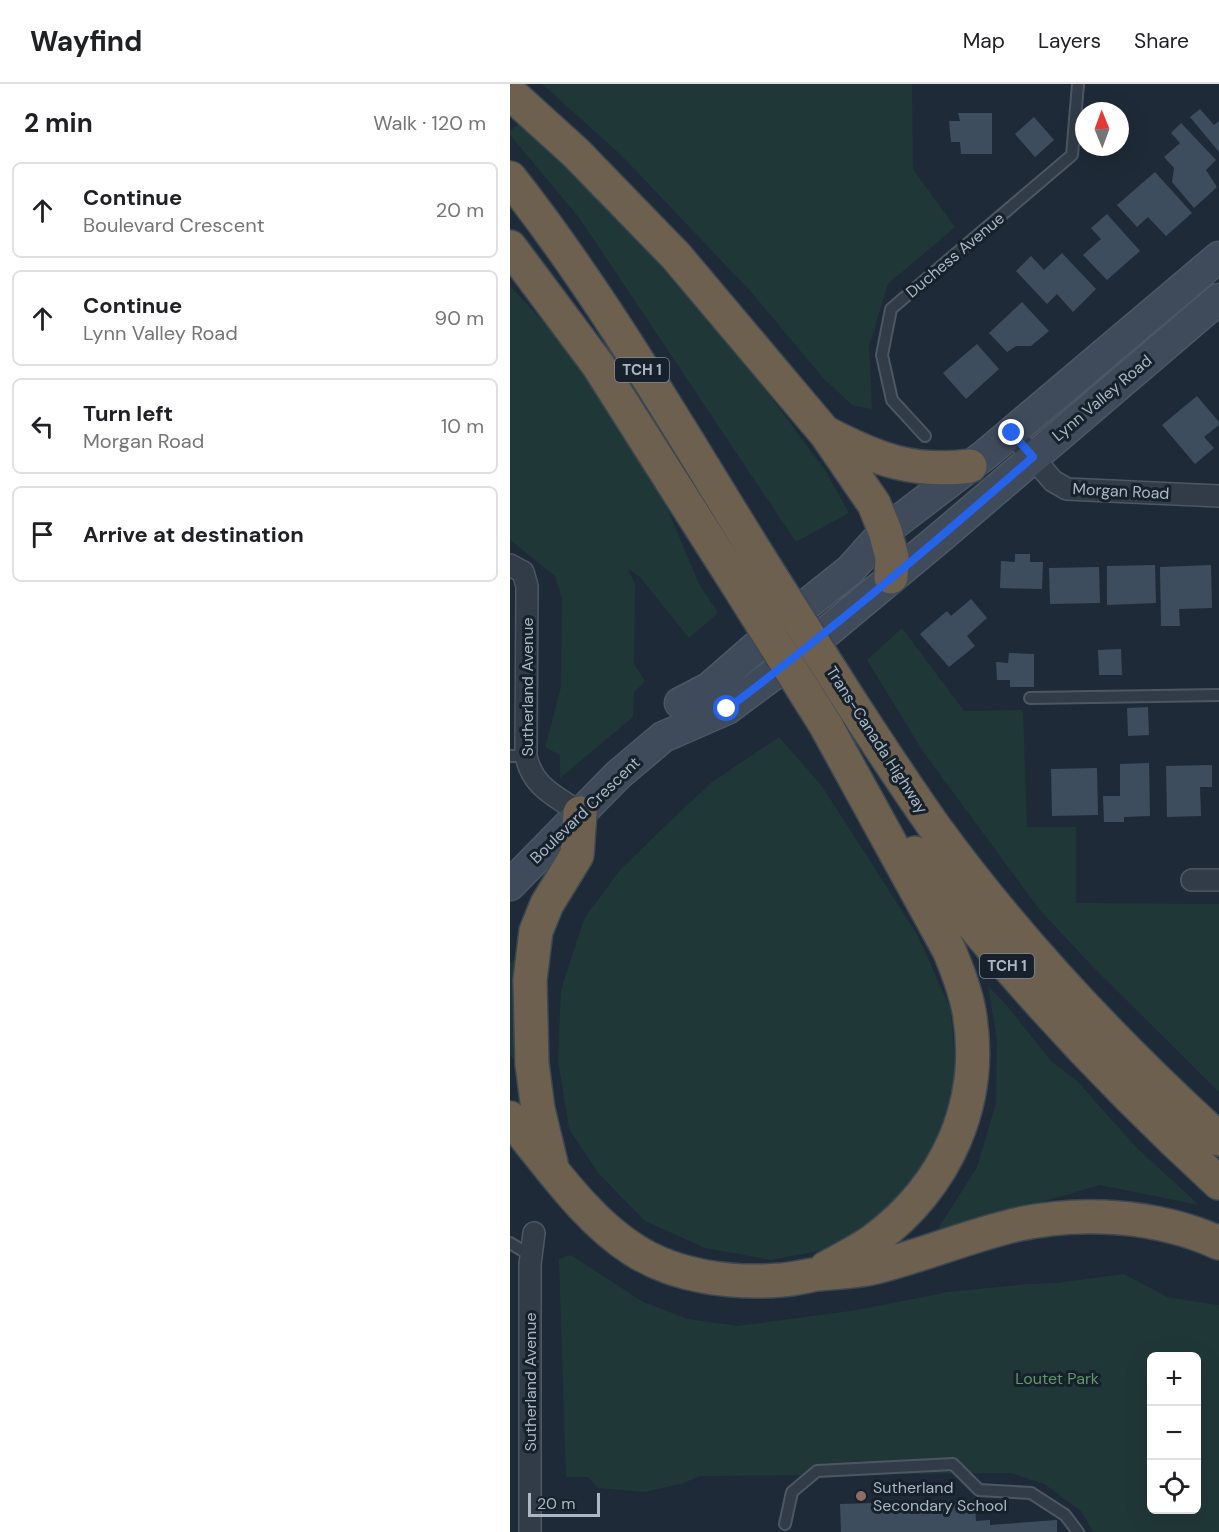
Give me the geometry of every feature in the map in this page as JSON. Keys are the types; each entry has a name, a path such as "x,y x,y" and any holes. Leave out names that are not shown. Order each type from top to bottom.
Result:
{"highway":[{"path":"510,93 576,153 669,248 826,434 874,504 892,556 891,577"},
{"name":"Trans-Canada Highway","path":"510,178 575,267 628,347 852,704 934,826 989,896 1110,1032 1175,1099 1219,1139"},
{"name":"Trans-Canada Highway","path":"510,247 598,365 825,724 910,847 1025,988 1153,1122 1219,1183"},
{"path":"826,434 879,458 902,465 944,468 970,466"},
{"path":"815,1275 873,1241 897,1222 938,1174 962,1125 969,1097 972,1067 969,1010 961,980 949,950 825,724"},
{"path":"553,1170 538,1109 532,1064 530,980 536,931 547,904 577,855 580,813"},
{"path":"510,1118 577,1199 609,1231 634,1250 680,1271 727,1281 782,1280 880,1267 1016,1224 1053,1219 1091,1217 1128,1219 1169,1226 1219,1243"}],"main road":[{"name":"Lynn Valley Road","path":"775,616 841,550 885,531 970,466 1219,257"},
{"name":"Lynn Valley Road","path":"793,660 1219,299"},
{"name":"Boulevard Crescent","path":"663,737 697,673 775,616"},
{"name":"Boulevard Crescent","path":"510,885 618,776 663,737 727,709 793,660"}],"street":[{"name":"Morgan Road","path":"1012,433 1053,482 1067,489 1219,495"},
{"name":"Sutherland Avenue","path":"516,569 527,586 518,756 535,780 580,813"},
{"path":"1192,880 1219,880"},
{"name":"Sutherland Avenue","path":"530,1532 530,1255 534,1233"}],"lane":[{"name":"Duchess Avenue","path":"926,436 892,400 882,355 891,309 1072,155 1078,84"},
{"path":"1030,698 1219,694"},
{"path":"510,1243 530,1255"},
{"path":"785,1524 792,1492 817,1471 953,1464 979,1490 1031,1493 1065,1515 1078,1532"}],"green space":[{"path":"542,84 912,84 913,169 955,227 888,284 869,346 872,409 852,405 823,378 752,293 621,155"},
{"path":"525,119 639,234 753,373 825,470 849,513 796,542 580,219 510,135 510,131"},
{"path":"510,286 554,333 636,434 699,584 718,613 689,638 640,577 628,569 635,584 634,664 645,681 634,692 633,717 560,778 560,755 545,747 561,687 562,599 555,576 510,540"},
{"path":"902,628 964,711 1023,710 1027,827 1076,827 1076,903 1219,904 1219,1092 1094,968 1039,909 922,750 867,660"},
{"path":"779,737 822,786 918,936 950,1008 956,1067 946,1120 923,1176 875,1227 824,1250 771,1260 705,1248 645,1221 599,1174 569,1129 558,1060 561,990 584,919 620,870 712,782"},
{"path":"514,960 515,1061 510,1055 510,963"},
{"path":"988,986 1051,1061 1077,1081 1136,1147 1199,1205 1100,1185 934,1235 977,1167 996,1103 997,1040"},
{"name":"Loutet Park","path":"571,1255 643,1302 688,1319 737,1326 857,1310 948,1292 1056,1283 1124,1274 1167,1297 1219,1305 1219,1532 1093,1532 1081,1511 1044,1484 1011,1473 700,1476 684,1483 644,1492 598,1488 588,1477 566,1477 559,1259"}],"building":[{"path":"1200,109 1214,125 1219,121 1219,152 1190,117"},
{"path":"958,113 992,113 992,154 961,154 960,142 951,142 949,121 960,121"},
{"path":"1034,117 1054,140 1035,157 1015,134"},
{"path":"1181,123 1216,160 1206,170 1217,187 1194,208 1172,182 1174,168 1164,157 1180,143 1171,133"},
{"path":"1155,172 1192,213 1166,236 1148,217 1137,227 1117,205"},
{"path":"1107,214 1140,251 1107,280 1083,255 1101,239 1091,228"},
{"path":"1062,253 1096,289 1073,312 1057,294 1047,304 1016,271 1031,256 1044,270"},
{"path":"1022,302 1049,331 1031,346 1016,346 1007,352 989,333"},
{"path":"977,344 999,369 966,399 943,373"},
{"path":"1197,396 1219,422 1219,425 1204,437 1214,448 1195,464 1162,425"},
{"path":"1015,554 1030,554 1030,562 1043,562 1042,589 1000,588 1001,561 1015,562"},
{"path":"1155,565 1156,603 1107,605 1107,566"},
{"path":"1211,565 1212,608 1179,609 1180,626 1161,626 1160,567"},
{"path":"1099,567 1100,603 1050,604 1049,568"},
{"path":"971,599 987,618 967,636 975,646 949,667 920,634 947,611 951,616"},
{"path":"1121,649 1122,675 1099,675 1098,650"},
{"path":"1009,653 1034,654 1034,687 1010,687 1010,680 997,680 996,662 1008,663"},
{"path":"1148,707 1149,735 1128,736 1127,708"},
{"path":"1149,763 1150,816 1124,817 1124,822 1104,822 1103,796 1120,796 1120,764"},
{"path":"1212,765 1212,787 1200,787 1201,816 1167,817 1166,766"},
{"path":"1097,768 1098,815 1052,816 1051,769"},
{"path":"975,1500 976,1521 990,1520 990,1525 1057,1520 1057,1532 841,1532 840,1504"}],"place":[{"name":"Sutherland Secondary School","path":"861,1496"}],"route":[{"path":"727,709 793,660 1033,457 1012,433"}]}
